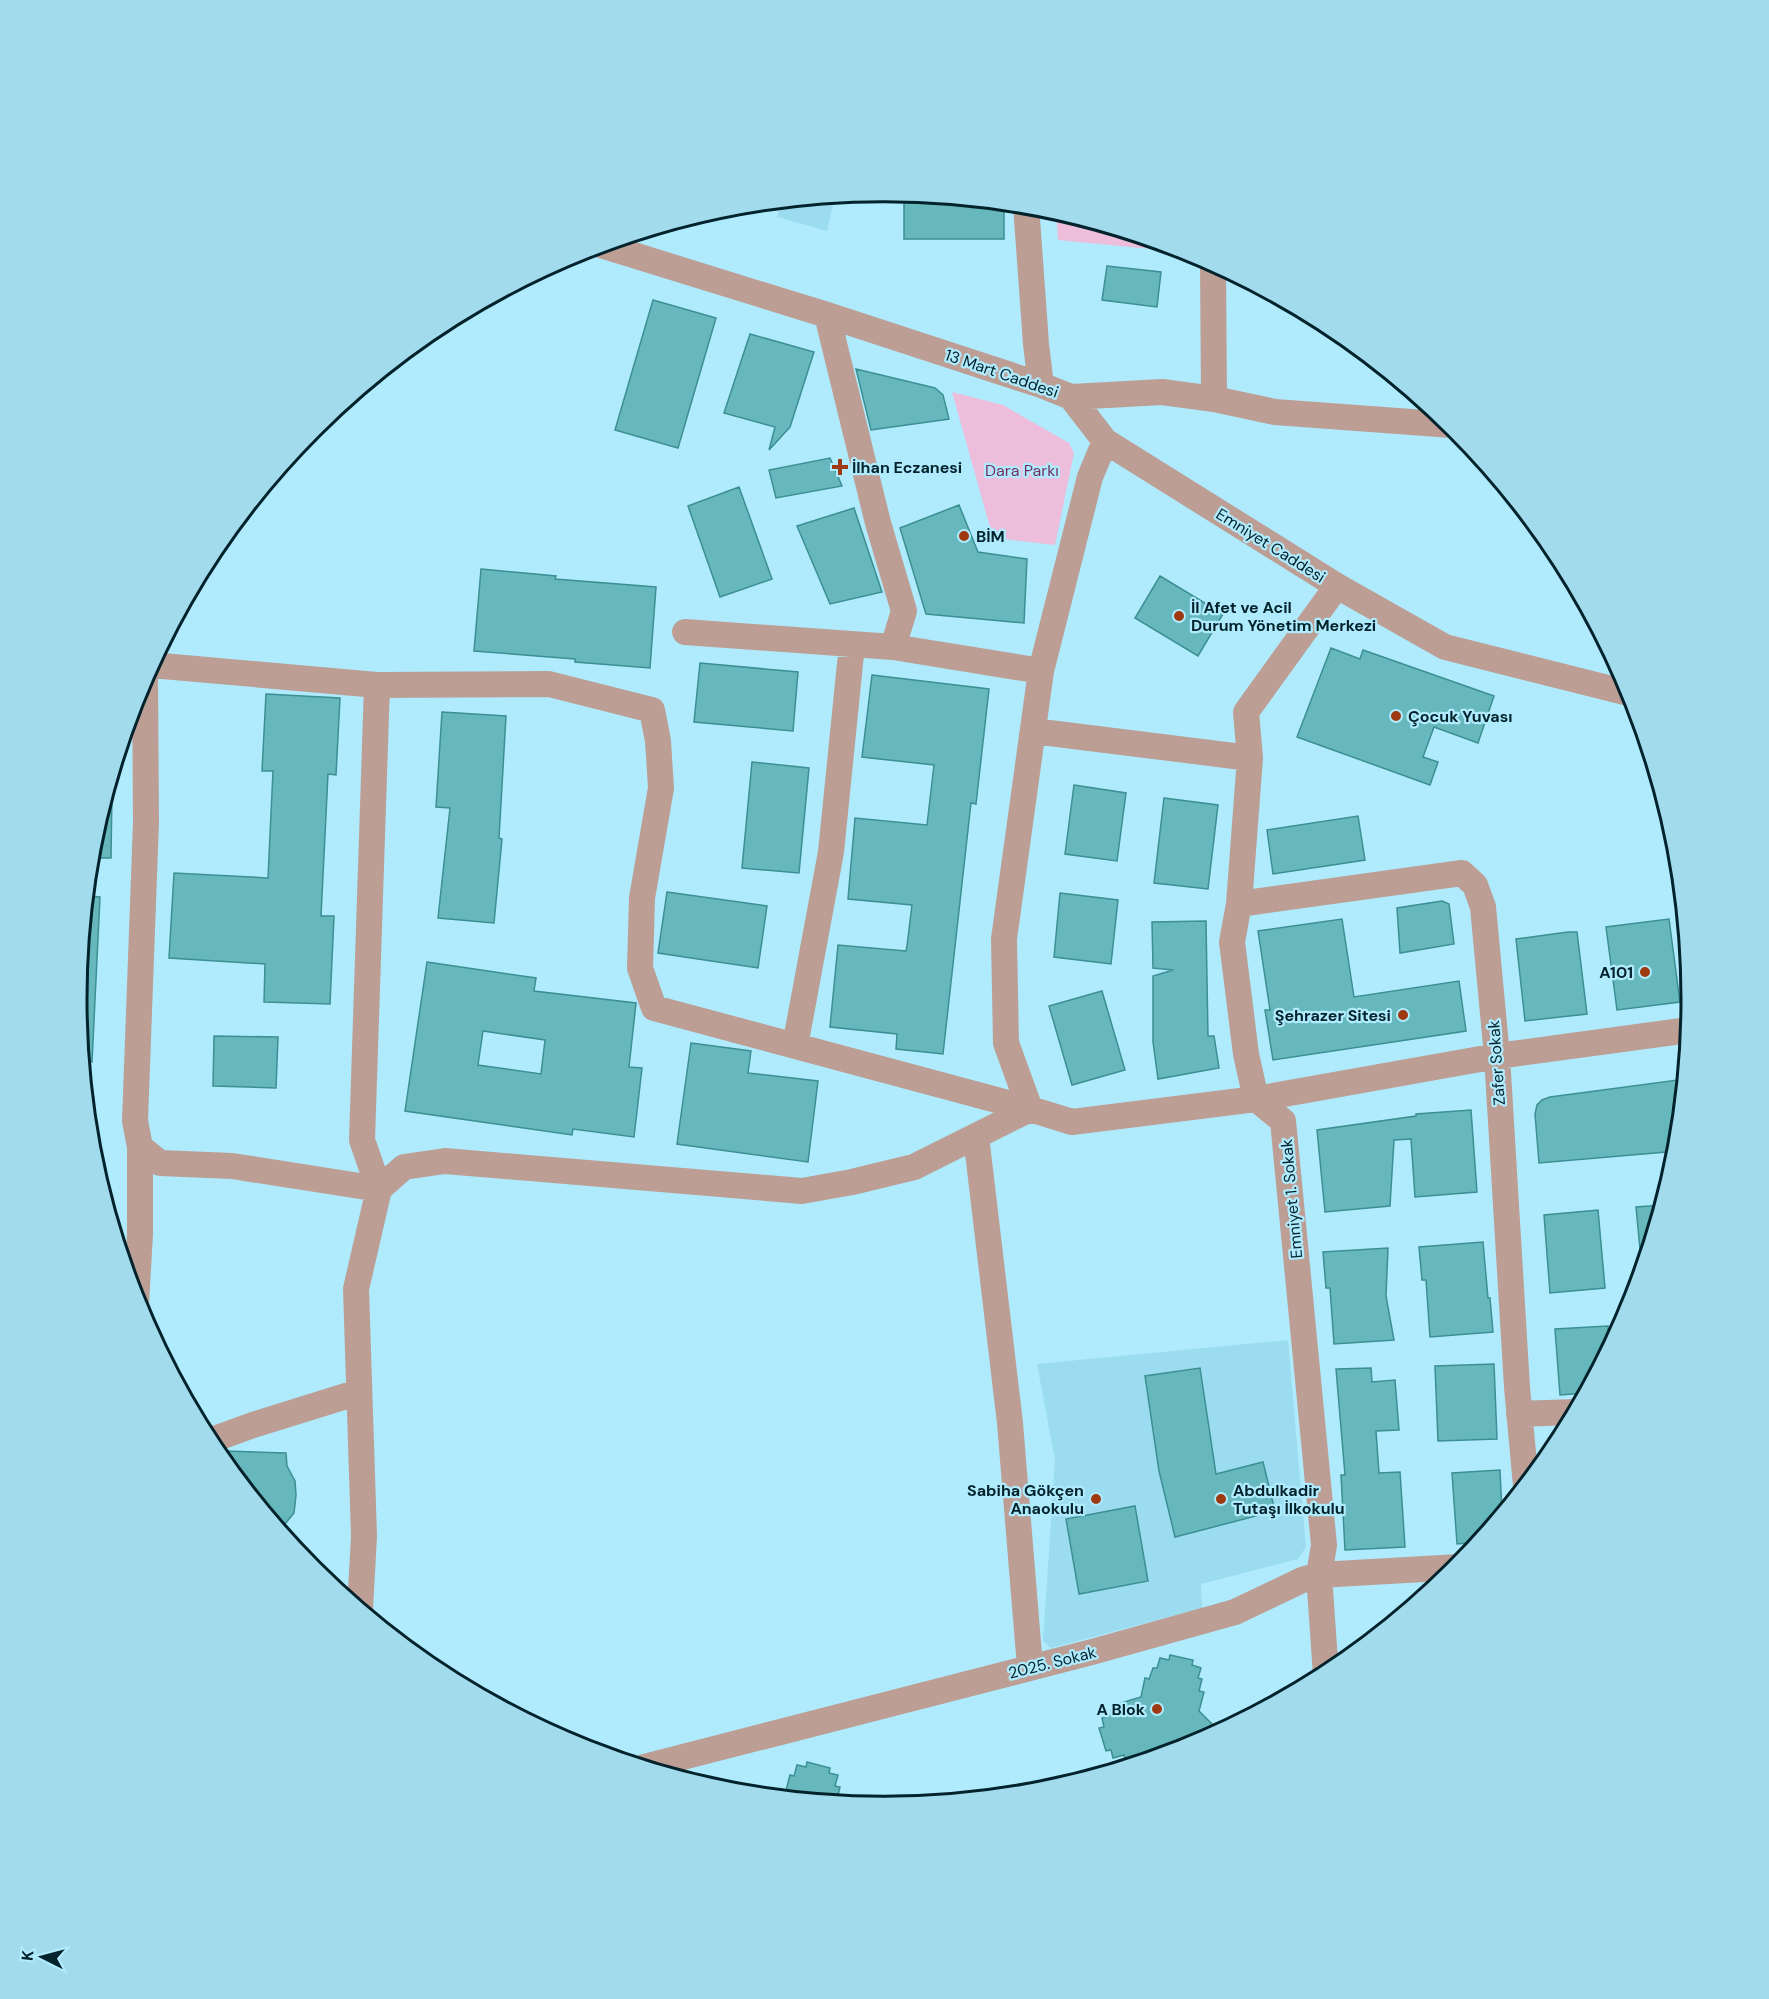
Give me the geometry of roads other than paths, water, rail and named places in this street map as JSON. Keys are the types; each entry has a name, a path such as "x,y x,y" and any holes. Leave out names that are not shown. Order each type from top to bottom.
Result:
{"street":[{"path":"1027,215 1041,385"},
{"name":"13 Mart Caddesi","path":"615,249 827,315 1041,385 1071,397 1162,392 1214,399 1275,412 1435,424"},
{"path":"1213,273 1214,399"},
{"path":"827,315 878,523 904,611 893,647"},
{"name":"Emniyet Caddesi","path":"1071,397 1105,441 1337,586 1445,646 1620,691"},
{"path":"1030,1109 1006,1043 1004,939 1041,671 1090,477 1105,441"},
{"path":"1256,1099 1246,1054 1232,942 1239,904 1250,758 1245,712 1337,586"},
{"path":"685,632 893,647 1041,671"},
{"path":"795,1046 831,852 852,644"},
{"path":"160,667 377,685 549,684 652,710 658,741 661,788 642,898 640,968 654,1008 1072,1122 1256,1099 1497,1056 1681,1031"},
{"path":"360,1600 364,1536 356,1289 379,1189 362,1140 377,685"},
{"path":"137,1278 140,1147 135,1122 146,822 145,701"},
{"path":"1033,731 1250,758"},
{"name":"Zafer Sokak","path":"1239,904 1462,873 1475,885 1483,907 1497,1056 1519,1414 1525,1474"},
{"name":"Emniyet 1. Sokak","path":"1256,1099 1283,1121 1323,1545 1319,1575 1325,1665"},
{"path":"379,1189 404,1167 445,1161 802,1191 914,1167 1030,1109"},
{"path":"976,1136 1010,1423 1030,1667"},
{"path":"140,1147 160,1163 232,1166 379,1189"},
{"path":"218,1438 359,1392"},
{"path":"1519,1414 1566,1412"},
{"name":"2025. Sokak","path":"657,1764 1235,1612 1302,1580 1319,1575 1443,1568"}],"place":[{"name":"İlhan Eczanesi","path":"840,467"},
{"name":"BİM","path":"964,536"},
{"name":"İl Afet ve Acil Durum Yönetim Merkezi","path":"1179,616"},
{"name":"Çocuk Yuvası","path":"1396,716"},
{"name":"A101","path":"1645,972"},
{"name":"Şehrazer Sitesi","path":"1403,1015"},
{"name":"Sabiha Gökçen Anaokulu","path":"1096,1499"},
{"name":"Abdulkadir Tutaşı İlkokulu","path":"1221,1499"},
{"name":"A Blok","path":"1157,1709"}],"park label":[{"name":"Dara Parkı","path":"1022,470"}]}
